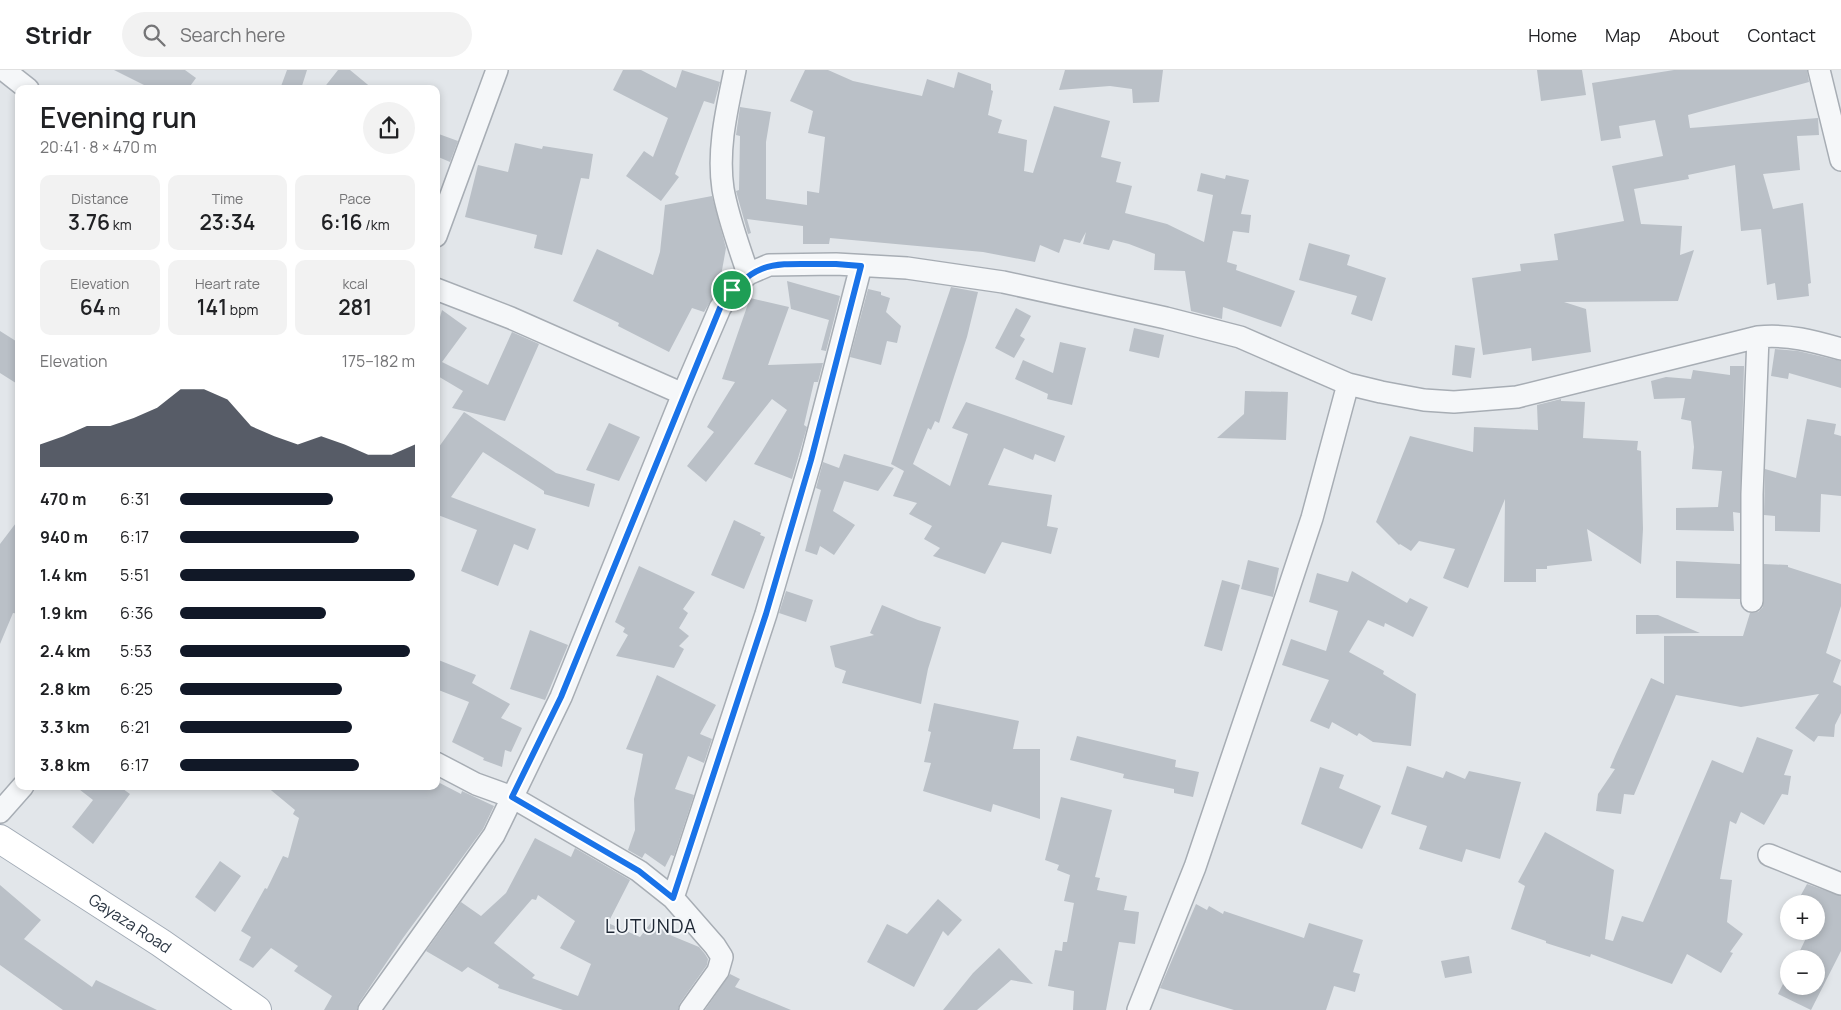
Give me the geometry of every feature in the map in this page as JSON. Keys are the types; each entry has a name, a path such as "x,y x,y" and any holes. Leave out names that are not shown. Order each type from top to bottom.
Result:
{"main road":[{"name":"Gayaza Road","path":"0,839 161,943 257,1010"}],"street":[{"path":"4,70 23,85"},
{"path":"440,225 497,70"},
{"path":"735,70 722,132 721,163 723,189 730,218 748,274"},
{"path":"1819,70 1841,160"},
{"path":"369,1010 494,835 561,697 683,394 720,308 732,290 748,274 769,265 861,266 907,268 1003,282 1166,318 1240,337 1348,384 1424,400 1482,401 1526,395 1758,337 1778,335 1797,337 1841,349"},
{"path":"673,898 766,614 811,460 861,266"},
{"path":"440,291 511,318 683,394"},
{"path":"1752,601 1752,494 1758,337"},
{"path":"1138,1010 1195,867 1257,685 1312,518 1348,384"},
{"path":"440,765 476,784 512,797 639,871 673,898 715,946 722,957 718,971 690,1010"},
{"path":"0,812 20,790"},
{"path":"1769,855 1841,884"}],"building":[{"path":"114,70 185,70 196,78 191,85 144,85"},
{"path":"287,70 307,70 302,85 281,85"},
{"path":"338,70 350,70 368,85 326,85"},
{"path":"623,70 641,70 676,88 682,70 720,82 714,104 704,101 675,174 679,177 661,201 626,176 644,151 653,157 668,118 613,90"},
{"path":"805,70 828,70 853,81 922,96 927,79 954,88 958,72 991,84 991,90 993,91 988,115 1002,120 998,133 1027,140 1024,171 1033,173 1054,106 1110,121 1101,157 1121,162 1116,182 1132,186 1125,213 1167,224 1204,242 1213,195 1197,191 1201,173 1225,179 1226,175 1249,180 1241,214 1251,215 1249,233 1233,231 1227,262 1237,265 1236,270 1295,291 1281,327 1223,307 1222,319 1191,311 1185,271 1154,270 1155,254 1129,244 1113,240 1109,250 1083,244 1086,232 1080,243 1064,239 1059,253 1040,245 1035,262 983,252 830,238 829,244 803,244 803,226 747,219 751,233 748,234 736,191 739,190 740,136 736,135 740,107 771,112 766,142 766,199 807,205 807,191 819,193 825,137 808,133 813,111 790,101"},
{"path":"1065,70 1163,70 1159,102 1133,103 1132,89 1110,86 1059,90"},
{"path":"1537,70 1582,70 1586,95 1541,101"},
{"path":"1674,70 1807,70 1809,82 1688,115 1690,128 1818,118 1819,135 1797,136 1800,170 1763,174 1773,209 1803,203 1811,283 1808,284 1809,296 1777,300 1775,283 1767,285 1761,229 1741,231 1735,165 1688,175 1689,179 1634,189 1641,224 1682,226 1680,255 1694,250 1678,301 1564,302 1586,309 1591,352 1532,361 1531,348 1483,355 1472,278 1521,271 1520,264 1558,260 1554,234 1624,221 1612,166 1663,156 1655,120 1619,126 1621,138 1601,141 1592,83"},
{"path":"440,134 458,141 450,162 440,158"},
{"path":"515,143 542,149 543,146 593,154 589,179 581,178 562,255 534,248 537,235 465,217 478,165 508,172"},
{"path":"712,196 726,248 719,287 704,312 692,308 669,352 618,326 619,323 573,301 597,249 653,275 660,252 665,205"},
{"path":"1309,243 1350,255 1347,265 1386,278 1372,321 1351,314 1357,296 1299,280"},
{"path":"787,281 840,296 826,351 821,350 829,320 791,309"},
{"path":"951,287 978,292 967,337 939,423 935,421 931,430 928,428 913,464 950,486 968,434 952,428 966,402 1065,436 1055,462 1035,454 1033,460 1004,448 988,485 1052,495 1047,526 1058,528 1051,554 1002,542 985,574 933,556 940,548 924,539 932,526 909,514 917,503 893,496 904,471 891,464"},
{"path":"868,289 881,292 881,295 890,298 886,312 901,326 897,343 887,341 881,365 850,357"},
{"path":"750,298 789,307 768,365 823,363 818,382 814,382 804,425 807,427 792,479 754,464 787,410 772,399 706,482 687,466 714,432 707,427 735,382 722,379"},
{"path":"1016,308 1031,316 1020,336 1025,339 1014,358 995,348"},
{"path":"442,310 467,328 442,362 488,385 512,332 539,344 505,421 452,408 463,391 440,377 440,317"},
{"path":"1134,328 1164,335 1159,358 1129,351"},
{"path":"0,331 15,340 15,382 0,373"},
{"path":"1060,342 1086,348 1072,405 1047,399 1048,394 1015,379 1023,360 1053,373"},
{"path":"1455,345 1475,348 1471,378 1452,375"},
{"path":"1775,349 1798,351 1841,361 1841,388 1789,373 1788,379 1771,376"},
{"path":"1730,366 1744,366 1740,513 1733,512 1734,531 1676,530 1676,508 1718,507 1722,471 1692,469 1694,447 1691,421 1681,419 1685,398 1654,399 1651,381 1666,377 1691,379 1693,370 1730,375"},
{"path":"1245,391 1288,392 1286,440 1217,438 1244,414"},
{"path":"1561,399 1561,401 1585,402 1583,438 1638,441 1637,450 1641,451 1643,529 1641,564 1587,529 1592,561 1547,566 1547,569 1536,569 1536,582 1504,582 1505,499 1468,588 1443,578 1455,549 1419,541 1411,551 1399,545 1376,522 1410,436 1473,452 1474,427 1538,430 1537,405"},
{"path":"464,412 556,473 595,484 589,507 544,494 544,491 483,452 451,497 536,529 528,550 514,544 498,586 461,571 477,530 440,516 440,445"},
{"path":"1807,419 1836,424 1834,434 1841,436 1841,496 1821,494 1820,532 1775,531 1775,516 1764,515 1765,469 1796,478"},
{"path":"609,423 640,437 619,481 586,470"},
{"path":"844,454 894,468 878,491 844,481 833,511 855,525 834,555 820,546 817,555 805,551 821,490 816,488 823,462 839,468"},
{"path":"734,520 761,533 760,535 765,537 744,589 711,575"},
{"path":"15,524 15,613 13,613 0,644 0,544"},
{"path":"1248,560 1279,568 1273,597 1241,589"},
{"path":"1676,561 1740,564 1740,599 1676,598"},
{"path":"1764,564 1788,565 1788,567 1841,584 1841,606 1826,653 1841,660 1833,682 1841,686 1841,713 1835,725 1834,737 1818,736 1814,742 1795,728 1819,694 1741,707 1676,695 1634,795 1624,794 1621,814 1596,811 1598,794 1615,769 1610,768 1651,678 1664,684 1664,636 1743,636 1750,613 1758,612 1763,607"},
{"path":"639,566 695,592 683,609 688,613 679,628 689,636 679,646 684,649 674,668 616,656 628,635 623,632 625,628 615,622"},
{"path":"1352,571 1407,603 1410,598 1428,607 1413,637 1385,623 1384,627 1368,620 1349,652 1384,671 1383,674 1416,694 1411,746 1373,742 1359,733 1357,736 1332,722 1329,729 1310,721 1329,680 1282,665 1291,639 1326,651 1338,611 1309,602 1317,573 1348,582"},
{"path":"1222,580 1240,585 1222,651 1204,646"},
{"path":"786,591 813,600 806,622 779,613"},
{"path":"882,605 941,627 928,669 921,704 842,683 846,671 835,667 830,646 874,635 870,633"},
{"path":"1636,615 1658,615 1700,633 1636,634"},
{"path":"530,630 568,645 545,700 510,689"},
{"path":"440,661 476,675 472,683 510,704 501,718 522,728 511,752 505,750 502,767 483,760 484,758 452,742 469,702 440,691"},
{"path":"657,675 716,705 700,734 712,739 704,763 688,756 675,789 694,795 674,856 671,855 665,867 645,853 642,858 628,850 635,830 634,799 643,754 626,749"},
{"path":"934,703 1019,721 1013,749 1040,749 1040,819 993,804 991,812 923,791 931,763 924,762 931,732 928,731"},
{"path":"1077,736 1176,760 1175,767 1199,772 1193,797 1174,793 1174,789 1123,778 1124,774 1070,760"},
{"path":"1757,737 1793,750 1784,775 1791,776 1788,795 1782,794 1764,825 1741,812 1736,824 1730,821 1720,879 1732,880 1727,922 1743,934 1730,952 1733,953 1721,973 1687,954 1672,984 1591,954 1590,957 1546,943 1546,941 1511,929 1525,886 1518,882 1545,832 1614,870 1605,939 1613,941 1622,916 1643,922 1712,760 1743,773"},
{"path":"1407,766 1443,778 1446,771 1465,779 1469,771 1521,782 1500,859 1466,849 1462,862 1419,849 1427,826 1391,814"},
{"path":"1320,767 1344,775 1339,788 1381,806 1362,849 1301,824"},
{"path":"440,783 461,794 462,791 494,806 483,829 403,938 359,1003 357,1010 324,1010 332,996 294,971 298,966 271,948 253,968 239,960 251,937 241,931 265,888 267,889 283,856 288,858 299,818 293,814 295,810 271,790 440,790"},
{"path":"80,790 124,790 130,794 93,844 72,827 93,800"},
{"path":"1061,797 1112,810 1095,877 1100,878 1097,890 1127,896 1124,910 1139,912 1135,944 1119,942 1106,1010 1073,1010 1074,991 1048,986 1055,950 1062,951 1063,942 1067,942 1074,903 1064,901 1070,875 1057,870 1059,865 1045,860"},
{"path":"535,838 571,857 575,848 630,880 608,923 640,937 653,920 673,930 670,935 699,947 708,959 707,965 680,1003 678,1010 563,1010 498,988 499,985 468,967 462,972 426,951 461,902 481,916 506,893","holes":["538,895 575,921 560,948 591,964 578,996 532,978 535,975 494,943 532,899 536,900"]},
{"path":"220,861 241,876 215,912 195,897"},
{"path":"1807,884 1841,896 1841,951 1825,982 1825,950 1800,950 1805,940 1825,940 1825,895 1801,895"},
{"path":"0,885 41,920 24,939 92,987 96,980 157,1010 63,1010 0,965"},
{"path":"938,899 962,920 948,936 943,931 914,987 867,962 887,924 907,934"},
{"path":"1196,904 1207,910 1209,906 1223,914 1224,911 1304,938 1309,923 1363,940 1353,972 1360,974 1355,992 1334,986 1326,1010 1234,1010 1160,988"},
{"path":"999,948 1033,984 1011,980 977,1010 943,1010 973,973"},
{"path":"1469,956 1472,973 1445,978 1441,961"},
{"path":"730,974 740,979 735,987 791,1010 705,1010"},
{"path":"1780,995 1819,995 1811,1010"}],"district":[{"name":"LUTUNDA","path":"651,926"}],"route":[{"path":"836,264 861,266 811,460 794,511 766,614 673,898 639,871 613,854 512,797 561,697 683,394 720,308 732,290 748,274 769,265 836,264"}]}
